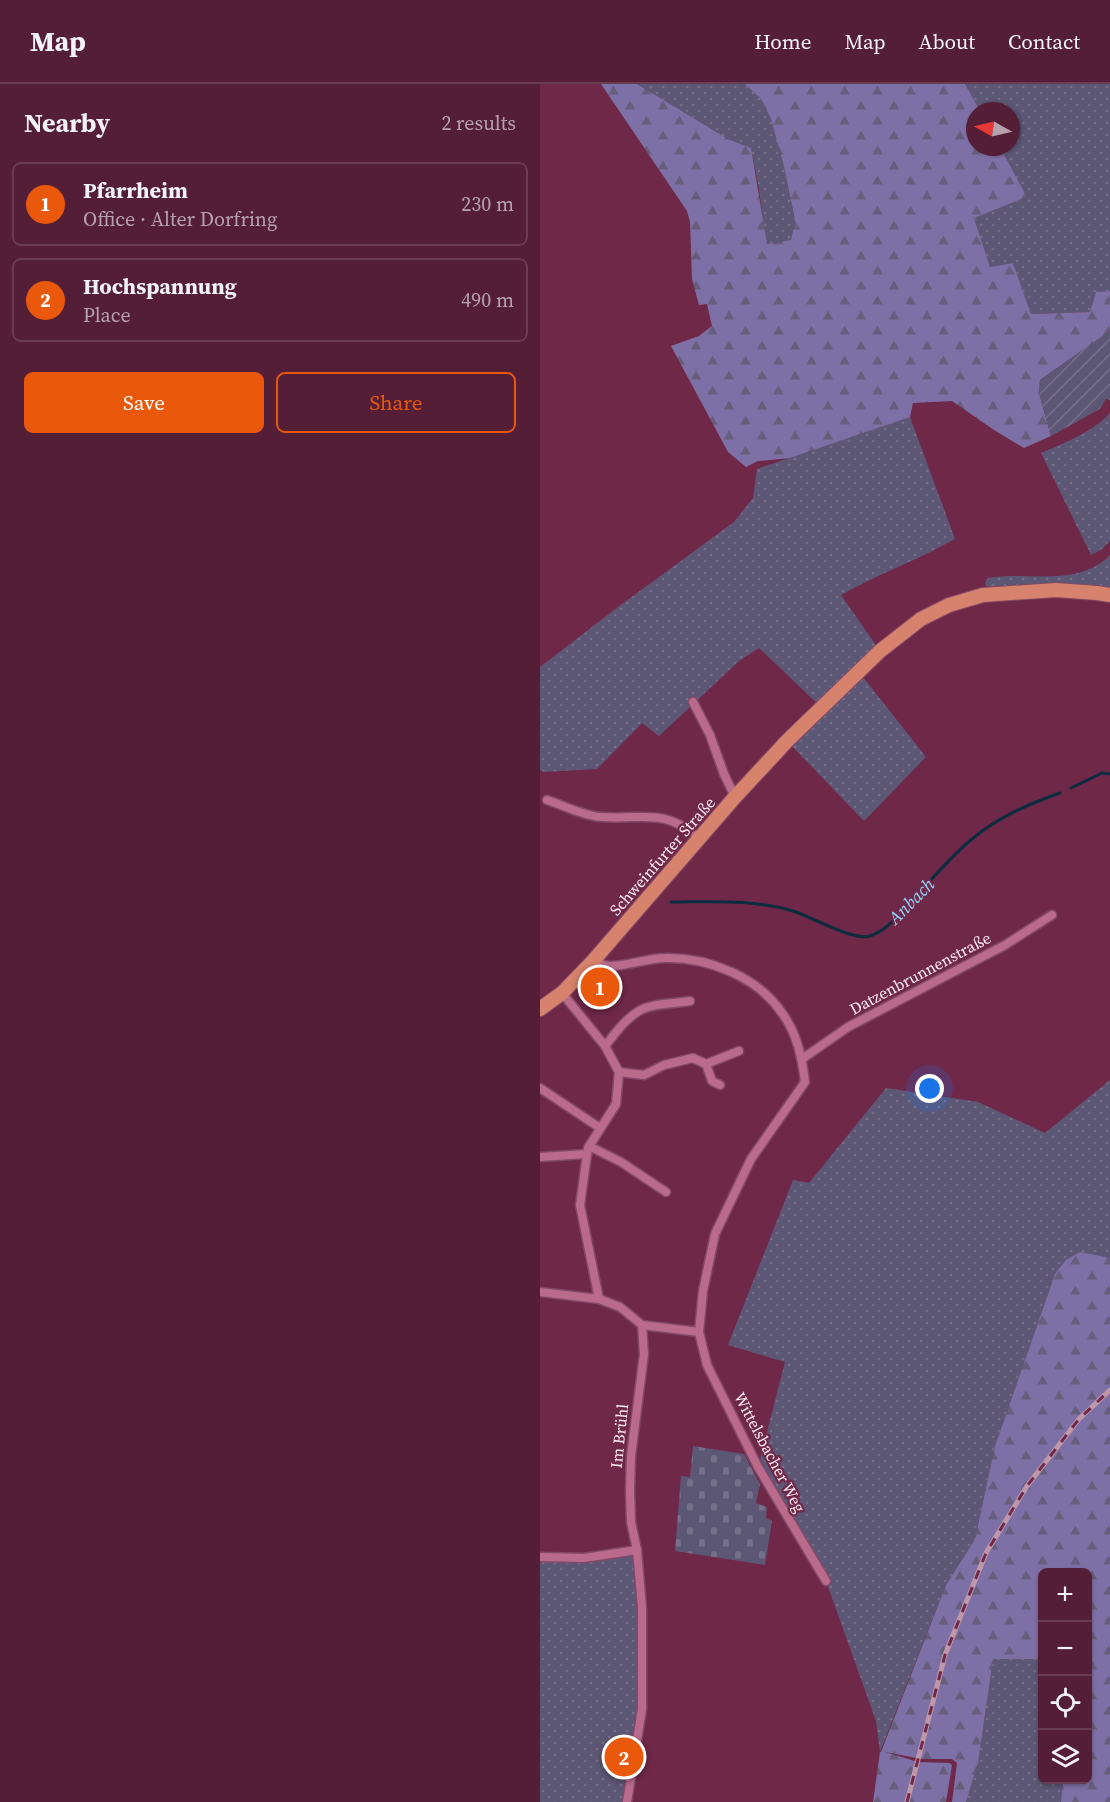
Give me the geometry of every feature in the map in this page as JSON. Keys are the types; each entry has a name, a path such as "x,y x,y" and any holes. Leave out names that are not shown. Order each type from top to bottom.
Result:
{"main road":[{"name":"Schweinfurter Straße","path":"540,1009 562,993 593,962 735,797 788,741 880,651 921,619 949,604 983,595 1056,591 1110,595"}],"street":[{"path":"693,702 710,735 735,797"},
{"path":"548,800 599,818 656,816 676,821 700,838"},
{"name":"Datzenbrunnenstraße","path":"802,1059 848,1027 1005,945 1052,915"},
{"path":"593,962 609,966 666,958 704,962 725,969 746,979 782,1012 795,1035 802,1059"},
{"path":"562,993 605,1046 619,1072 616,1104 588,1150 580,1205 599,1299"},
{"path":"605,1046 628,1019 639,1011 690,1001"},
{"path":"706,1064 739,1051"},
{"path":"619,1072 644,1075 664,1065 693,1058 706,1064 712,1081 720,1085"},
{"name":"Wittelsbacher Weg","path":"802,1059 805,1082 751,1159 715,1234 703,1291 699,1332 706,1365 753,1456 826,1581"},
{"path":"540,1088 600,1128"},
{"path":"540,1156 588,1150 621,1162 666,1192"},
{"path":"540,1292 599,1299 620,1307 642,1324 699,1332"},
{"name":"Im Brühl","path":"627,1802 642,1709 642,1608 637,1550 631,1522 630,1491 631,1456 644,1354 642,1324"},
{"path":"540,1557 584,1558 637,1550"}],"green space":[{"path":"601,84 637,84 728,139 751,148 767,244 791,240 795,220 771,119 761,99 745,84 965,84 975,102 966,102 966,156 1005,156 1027,197 974,218 990,267 1013,263 1031,314 1090,312 1096,292 1110,291 1110,331 1040,380 1039,393 1051,436 1024,448 952,401 913,403 910,417 790,458 758,461 746,467 728,452 671,346 699,336 712,326 707,304 699,305 692,279 690,222 687,211"},
{"path":"637,84 745,84 761,99 771,119 784,167 795,220 791,240 766,244 751,148 728,139"},
{"path":"965,84 1110,84 1110,291 1096,292 1090,312 1031,314 1013,263 990,267 974,218 1027,197 1005,156 1020,156 1020,102 975,102"},
{"path":"1110,331 1110,400 1106,399 1100,409 1051,436 1039,393 1040,380"},
{"path":"1110,413 1110,541 1091,555 1041,453 1087,431"},
{"path":"910,417 955,539 841,595 880,651 859,672 926,757 864,821 787,741 822,708 759,648 739,661 659,736 642,723 597,769 544,772 540,770 540,667 734,522 753,498 757,469"},
{"path":"1110,555 1110,589 1065,585 990,587 985,583 988,578 1003,576 1052,576 1083,572"},
{"path":"1110,1080 1110,1258 1079,1253 1055,1274 995,1446 975,1539 946,1585 880,1752 876,1721 826,1581 758,1467 785,1362 728,1345 793,1180 809,1183 886,1088 978,1102 1045,1133"},
{"path":"1080,1252 1110,1258 1110,1802 1061,1802 1063,1784 1092,1784 1092,1568 1038,1568 1038,1659 993,1659 978,1763 966,1802 952,1802 957,1763 952,1759 922,1759 885,1752 918,1762 952,1765 946,1802 873,1802 880,1752 946,1585 975,1539 995,1446 1055,1274 1066,1260"},
{"path":"693,1446 744,1454 760,1484 756,1503 767,1507 766,1518 772,1521 765,1565 675,1551 681,1476 690,1477"},
{"path":"637,1550 642,1709 627,1802 540,1802 540,1557"},
{"path":"993,1659 1038,1659 1038,1784 1063,1784 1061,1802 966,1802 978,1763"}],"waterway":[{"name":"Anbach","path":"1071,788 1102,773 1110,774"},
{"name":"Anbach","path":"671,902 732,902 778,907 853,935 870,936 893,921 948,861 982,831 1014,812 1060,793"}],"railway":[{"path":"907,1802 945,1655 986,1553 1027,1486 1079,1419 1110,1390"}],"place":[{"name":"Pfarrheim","path":"600,987"},
{"name":"Hochspannung","path":"624,1757"}]}
